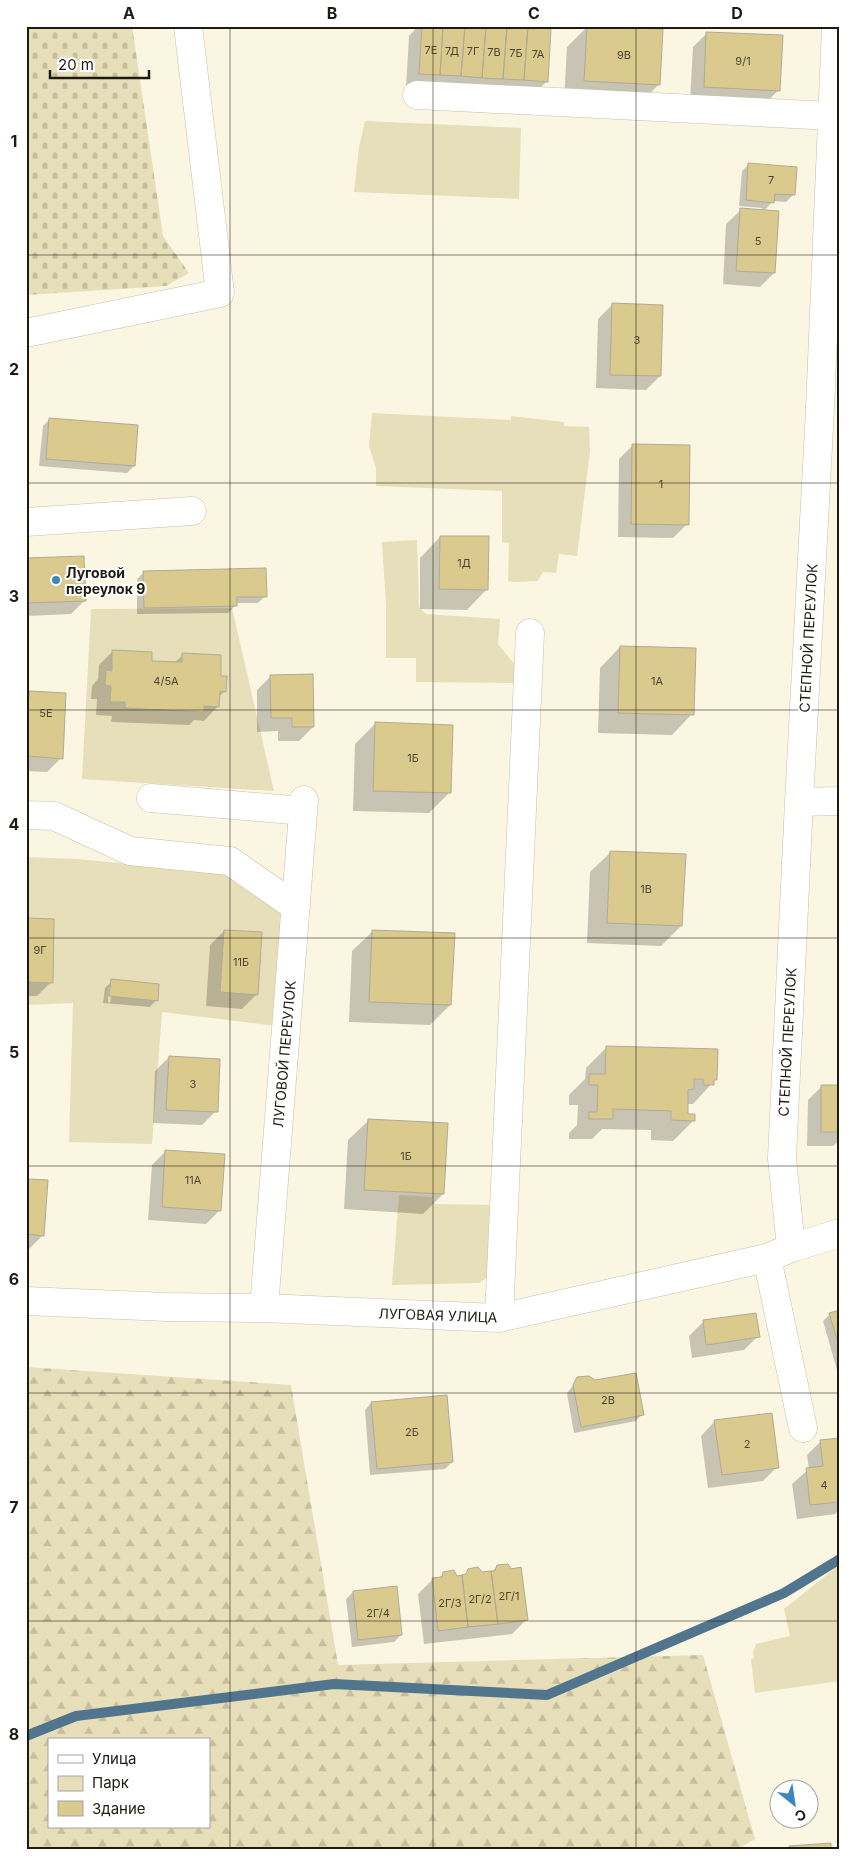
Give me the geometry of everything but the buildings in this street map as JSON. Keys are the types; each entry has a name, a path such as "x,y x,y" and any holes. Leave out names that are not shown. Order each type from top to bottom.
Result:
{"street":[{"path":"26,333 220,294 188,26"},
{"name":"СТЕПНОЙ ПЕРЕУЛОК","path":"803,1428 779,1254 799,802 821,400 836,26"},
{"path":"417,95 832,116"},
{"path":"26,522 192,512"},
{"path":"499,1318 530,633"},
{"name":"ЛУГОВОЙ ПЕРЕУЛОК","path":"151,798 304,805 264,1308"},
{"path":"799,802 840,801"},
{"path":"26,815 54,816 130,851 230,861 296,907"},
{"name":"ЛУГОВАЯ УЛИЦА","path":"26,1301 167,1307 264,1308 499,1318 779,1254 840,1233"}],"green space":[{"path":"26,26 132,26 163,236 189,273 166,286 26,295"},
{"path":"365,121 521,128 519,199 354,192 359,147"},
{"path":"372,413 511,420 511,416 564,422 564,426 589,427 590,451 577,556 559,554 556,573 543,572 538,581 508,581 509,543 502,542 502,491 376,486 376,468 369,446"},
{"path":"417,540 419,607 426,614 500,619 498,644 515,665 516,683 416,682 416,658 386,658 386,605 382,542"},
{"path":"232,608 274,791 82,779 91,609"},
{"path":"26,857 77,859 232,874 287,908 277,1026 162,1012 152,1144 69,1142 73,1003 26,1005"},
{"path":"399,1195 433,1197 432,1200 435,1204 496,1205 493,1274 479,1283 392,1285"},
{"path":"26,1367 291,1385 338,1665 703,1655 755,1839 736,1850 26,1850"},
{"path":"840,1566 840,1681 755,1693 751,1659 754,1658 753,1652 756,1644 790,1636 784,1609"}],"waterway":[{"path":"26,1736 76,1716 334,1684 547,1695 784,1593 840,1559"}],"place":[{"name":"Луговой переулок 9","path":"56,580"}]}
